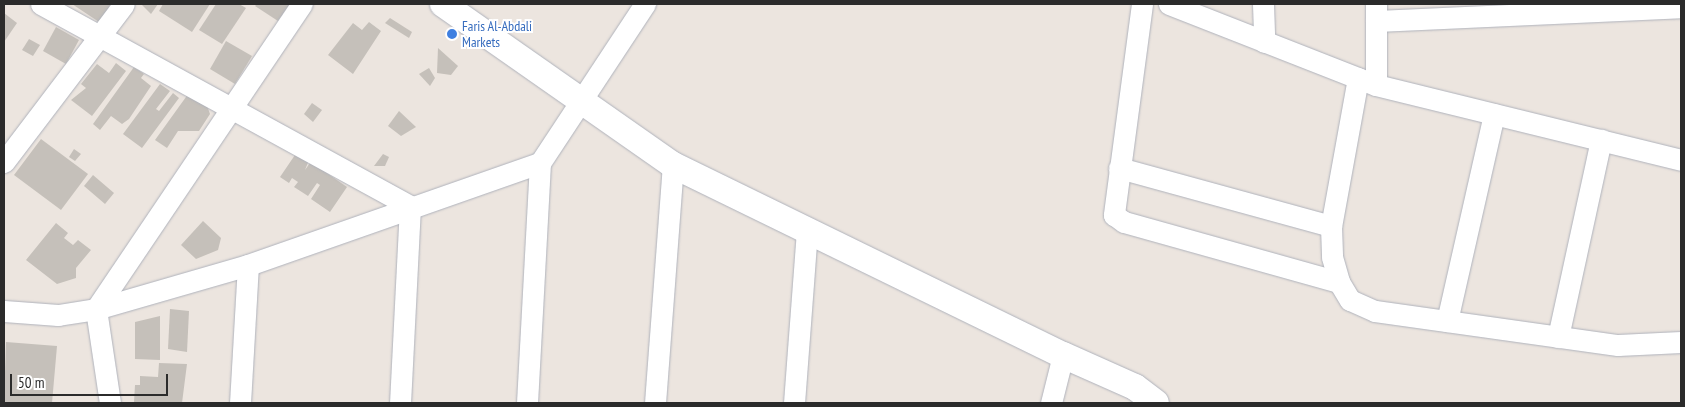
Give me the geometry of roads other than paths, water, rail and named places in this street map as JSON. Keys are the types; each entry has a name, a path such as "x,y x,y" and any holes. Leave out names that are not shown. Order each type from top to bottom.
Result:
{"street":[{"path":"41,4 99,38 410,206"},
{"path":"4,162 124,4"},
{"path":"110,403 96,309 302,4"},
{"path":"443,4 672,165 1063,355 1135,388 1156,403"},
{"path":"527,403 540,163 645,4"},
{"path":"1142,4 1118,168 1114,215 1124,222 1339,282"},
{"path":"1169,4 1367,81 1681,160"},
{"path":"1263,4 1264,42"},
{"path":"1681,7 1376,12 1367,81 1332,226 1332,257 1339,282 1350,300 1375,311 1618,345 1681,342"},
{"path":"1447,321 1494,114"},
{"path":"1558,336 1601,140"},
{"path":"4,311 58,315 96,309 248,265 410,206 540,163"},
{"path":"656,403 672,165"},
{"path":"1118,168 1332,226"},
{"path":"400,403 410,206"},
{"path":"794,403 808,232"},
{"path":"240,403 248,265"},
{"path":"1051,403 1063,355"}],"place":[{"name":"Faris Al-Abdali Markets","path":"452,34"}]}
